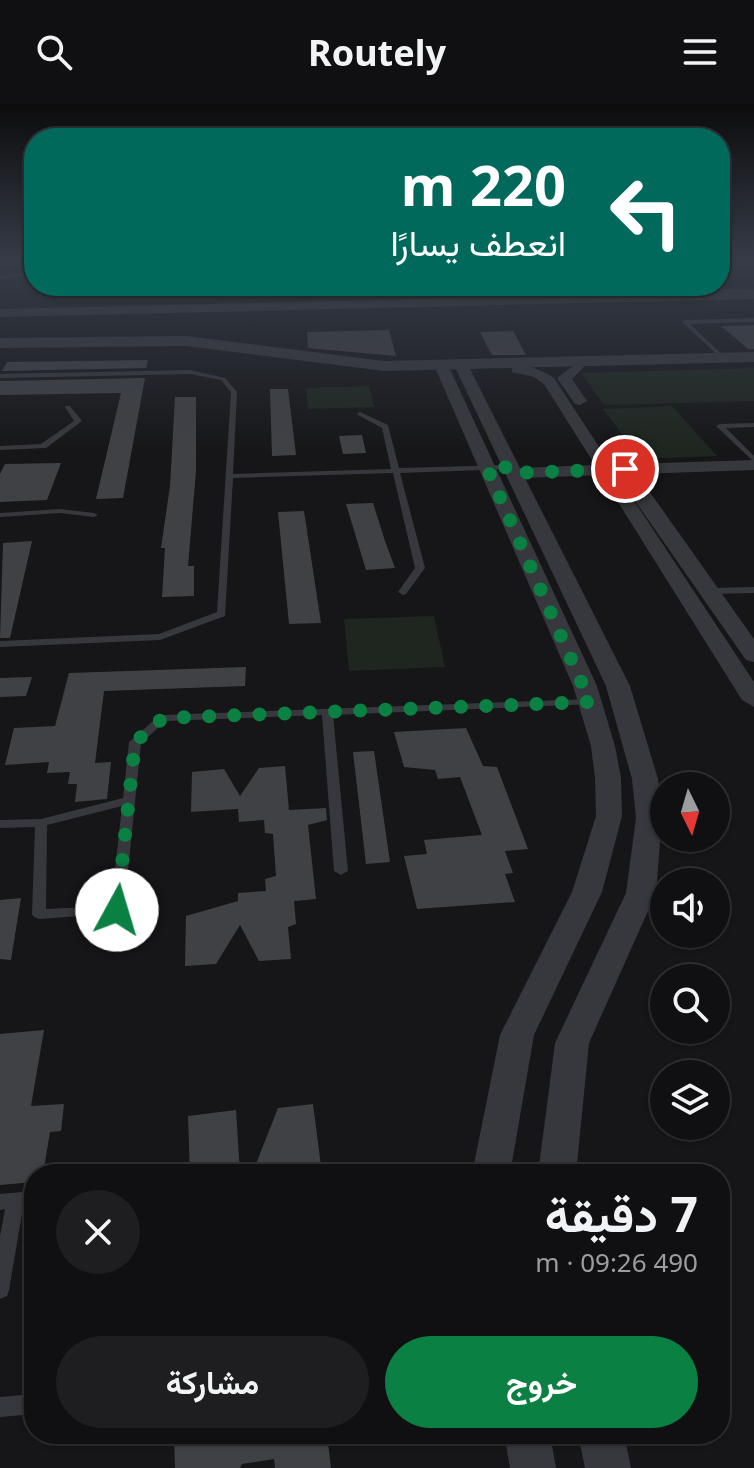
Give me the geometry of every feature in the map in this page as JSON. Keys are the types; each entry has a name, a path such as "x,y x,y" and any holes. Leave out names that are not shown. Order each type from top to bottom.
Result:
{"street":[{"path":"0,343 186,341 355,365 452,368 723,358 754,360"},
{"path":"0,351 181,348 321,368 517,369 754,360"},
{"path":"577,367 564,378 754,700"},
{"path":"452,368 618,686 645,779 649,818 641,893 572,1043 558,1164"},
{"path":"517,369 539,374 549,381 712,591 754,655"},
{"path":"619,475 754,462"},
{"path":"508,473 754,475"},
{"path":"493,1164 517,1035 587,892 609,816 603,746 508,473"},
{"path":"529,1444 533,1468"},
{"path":"603,1444 608,1468"}],"lane":[{"path":"689,326 723,358"},
{"path":"0,376 190,372 223,379 234,392 222,614 160,637 0,644"},
{"path":"0,448 43,446 78,421 68,407"},
{"path":"360,414 385,427 420,568 403,592"},
{"path":"754,425 720,426 754,462"},
{"path":"229,476 395,471 508,473"},
{"path":"0,515 60,511 94,515"},
{"path":"712,591 754,590"},
{"path":"41,823 39,914 117,910 135,742 163,718 590,702"},
{"path":"327,712 341,871"},
{"path":"0,824 41,823 129,800"},
{"path":"0,1290 16,1201"},
{"path":"0,1407 24,1405"}],"shaded area":[{"path":"754,368 754,401 604,405 581,373"},
{"path":"369,386 374,407 308,409 306,388"},
{"path":"672,406 717,456 641,459 603,409"},
{"path":"434,616 445,667 349,671 344,619"}],"building":[{"path":"721,326 754,326 754,349 748,349"},
{"path":"389,330 396,356 308,348 307,332"},
{"path":"513,331 526,355 492,355 480,332"},
{"path":"148,360 146,368 2,371 7,362"},
{"path":"145,378 123,498 96,499 121,393 0,395 0,381"},
{"path":"270,389 288,389 296,455 272,456"},
{"path":"175,397 196,397 196,471 188,566 194,566 194,596 162,597 165,548 161,548 170,486"},
{"path":"362,435 366,453 343,454 339,436"},
{"path":"61,463 47,500 0,502 0,474 5,464"},
{"path":"373,503 395,568 366,570 346,504"},
{"path":"304,511 321,623 289,624 278,512"},
{"path":"32,541 10,638 0,638 3,543"},
{"path":"246,667 245,686 104,691 95,763 111,762 107,799 75,802 77,784 68,784 70,772 47,773 49,762 5,765 14,728 55,726 69,673"},
{"path":"32,677 26,696 0,697 0,678"},
{"path":"466,728 483,766 497,767 528,849 505,851 513,873 505,874 515,902 417,909 404,856 427,854 424,840 482,835 460,777 438,779 435,770 404,767 394,732"},
{"path":"374,751 390,862 366,864 353,752"},
{"path":"285,766 289,810 326,808 327,820 308,825 316,899 294,901 296,924 288,927 291,959 259,961 240,925 216,964 185,966 186,916 238,901 238,893 266,891 265,879 276,876 273,834 265,833 264,820 239,822 238,809 191,812 192,772 224,769 240,796 259,768"},
{"path":"21,898 11,960 0,959 0,900"},
{"path":"44,1030 31,1106 64,1104 61,1131 50,1132 45,1164 24,1164 24,1183 0,1185 0,1034"},
{"path":"313,1104 321,1164 256,1164 278,1108"},
{"path":"236,1110 239,1164 190,1164 188,1116"},
{"path":"174,1444 328,1444 331,1468 275,1468 274,1459 242,1464 240,1468 175,1468"}],"route":[{"path":"117,910 135,742 163,718 590,702 487,468 511,467 514,473 625,469"}]}
